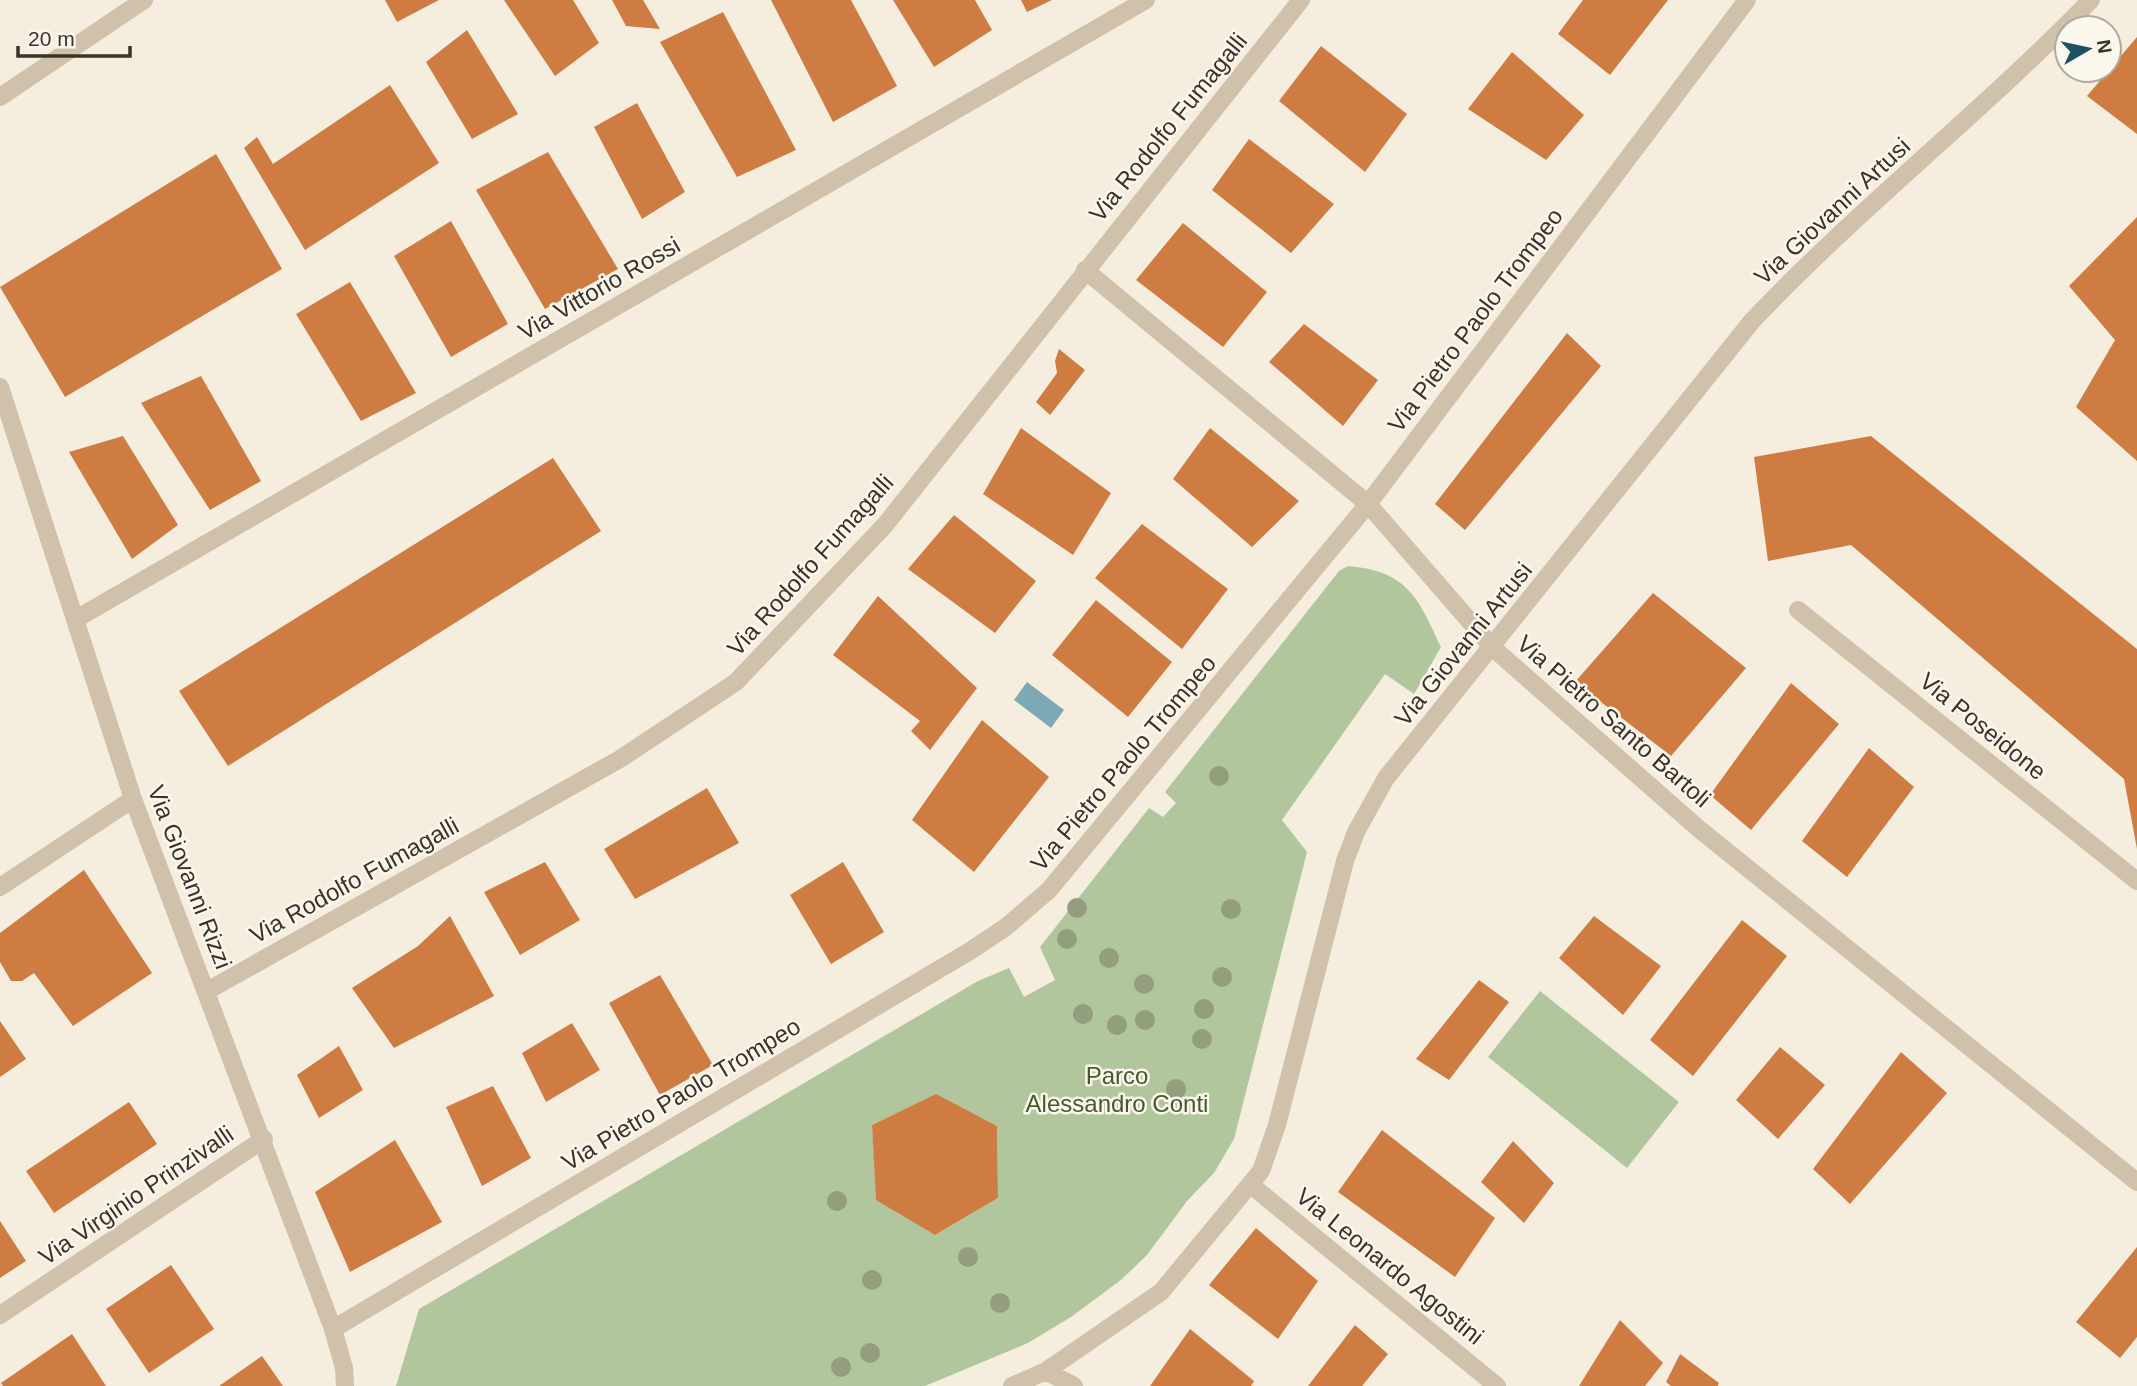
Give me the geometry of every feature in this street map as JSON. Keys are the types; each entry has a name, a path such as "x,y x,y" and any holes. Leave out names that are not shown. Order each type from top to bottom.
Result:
{"street":[{"path":"0,97 144,0"},
{"name":"Via Vittorio Rossi","path":"76,619 1146,0"},
{"name":"Via Pietro Paolo Trompeo","path":"333,1329 970,951 1013,921 1065,873 1368,504 1747,0"},
{"name":"Via Giovanni Artusi","path":"1012,1386 1046,1371 1161,1292 1261,1171 1277,1125 1345,861 1356,832 1386,778 1493,648 1752,321 1810,262 2009,81 2091,0"},
{"name":"Via Rodolfo Fumagalli","path":"207,991 620,759 736,682 885,525 1291,4"},
{"name":"Via Pietro Santo Bartoli","path":"1085,270 1368,504 1493,648 1699,829 2137,1182"},
{"name":"Via Giovanni Rizzi","path":"0,387 133,799 264,1139 333,1329 345,1382"},
{"name":"Via Poseidone","path":"1798,610 2137,881"},
{"path":"0,887 133,799"},
{"name":"Via Virginio Prinzivalli","path":"0,1315 264,1139"},
{"name":"Via Leonardo Agostini","path":"1251,1185 1497,1386"},
{"path":"1046,1371 1074,1386"}],"green space":[{"name":"Parco Alessandro Conti","path":"1348,566 1368,569 1397,581 1417,601 1441,647 1414,694 1385,674 1282,820 1307,852 1234,1139 1214,1173 1187,1201 1147,1255 1121,1280 1071,1317 1028,1343 925,1386 396,1386 419,1309 978,981 1009,968 1024,997 1055,980 1040,947 1149,808 1163,817 1176,803 1165,792 1339,571","holes":["936,1095 997,1126 998,1198 935,1235 877,1200 872,1125"]},
{"path":"1540,991 1679,1102 1627,1168 1488,1057"}],"water":[{"path":"1027,682 1064,710 1051,728 1014,700"}],"building":[{"path":"385,0 439,0 397,22"},
{"path":"504,0 573,0 599,43 555,76"},
{"path":"612,0 643,0 660,29 626,26"},
{"path":"771,0 851,0 897,86 833,122"},
{"path":"893,0 975,0 992,30 934,67"},
{"path":"1021,0 1052,0 1027,12"},
{"path":"1583,0 1668,0 1610,75 1558,34"},
{"path":"723,12 796,150 737,177 660,42"},
{"path":"467,30 518,114 472,139 426,62"},
{"path":"2137,37 2137,134 2087,96 2097,84 2123,84 2123,54"},
{"path":"1321,46 1407,114 1365,172 1279,101"},
{"path":"1512,52 1584,115 1546,160 1468,109"},
{"path":"390,85 439,163 305,250 244,148 257,137 273,164"},
{"path":"637,103 685,192 642,219 594,127"},
{"path":"1249,139 1334,204 1291,253 1212,190"},
{"path":"548,152 618,269 545,309 476,190"},
{"path":"216,154 282,269 65,397 0,287"},
{"path":"2137,217 2137,461 2076,407 2115,340 2069,286"},
{"path":"451,221 508,324 451,357 394,256"},
{"path":"1183,223 1267,292 1223,347 1136,280"},
{"path":"350,282 416,393 361,421 296,314"},
{"path":"1304,324 1378,380 1343,426 1269,362"},
{"path":"1567,333 1601,366 1465,530 1435,504"},
{"path":"1059,349 1085,370 1050,415 1036,402 1057,373 1055,361"},
{"path":"201,376 261,481 210,510 141,403"},
{"path":"1021,428 1111,493 1073,555 983,494"},
{"path":"1210,428 1299,501 1252,547 1173,479"},
{"path":"123,436 178,525 132,559 69,452"},
{"path":"1871,436 2137,649 2137,849 2124,779 1851,545 1768,561 1754,457"},
{"path":"553,458 601,531 228,766 179,691"},
{"path":"954,515 1036,581 995,633 908,569"},
{"path":"1142,524 1228,589 1182,649 1095,578"},
{"path":"1653,593 1746,668 1671,756 1575,682"},
{"path":"878,596 977,688 930,750 911,731 920,721 833,655"},
{"path":"1096,600 1172,662 1128,717 1052,655"},
{"path":"1791,683 1839,724 1751,830 1710,795"},
{"path":"982,720 1049,777 974,872 912,820"},
{"path":"1869,748 1914,787 1847,877 1802,841"},
{"path":"707,788 739,843 635,899 604,849"},
{"path":"545,862 580,920 520,955 484,892"},
{"path":"843,862 884,932 831,964 790,895"},
{"path":"84,870 152,973 73,1026 34,973 22,981 11,981 0,962 0,933"},
{"path":"450,916 494,996 394,1048 352,988 418,946"},
{"path":"1594,916 1661,966 1623,1015 1559,958"},
{"path":"1742,920 1787,956 1693,1076 1650,1040"},
{"path":"660,975 713,1065 660,1095 609,1003"},
{"path":"1479,980 1509,1002 1449,1080 1416,1059"},
{"path":"0,1021 26,1059 0,1077"},
{"path":"572,1023 600,1070 546,1102 522,1053"},
{"path":"339,1046 363,1090 319,1118 297,1075"},
{"path":"1780,1047 1825,1085 1778,1139 1736,1100"},
{"path":"1901,1052 1947,1093 1850,1204 1813,1169"},
{"path":"493,1086 531,1158 482,1186 446,1107"},
{"path":"936,1094 997,1126 998,1198 935,1235 876,1200 872,1125"},
{"path":"129,1102 157,1144 54,1213 26,1171"},
{"path":"1382,1130 1495,1218 1455,1277 1338,1192"},
{"path":"395,1140 442,1222 350,1272 315,1192"},
{"path":"1513,1141 1554,1183 1524,1223 1481,1182"},
{"path":"0,1221 26,1261 0,1278"},
{"path":"1256,1228 1318,1281 1278,1339 1209,1285"},
{"path":"2137,1247 2137,1337 2120,1358 2076,1322"},
{"path":"171,1265 214,1329 149,1373 106,1309"},
{"path":"1620,1320 1663,1363 1645,1386 1579,1386"},
{"path":"1355,1325 1388,1354 1362,1386 1308,1386"},
{"path":"1190,1329 1254,1381 1251,1386 1150,1386"},
{"path":"72,1334 106,1386 3,1386 1,1383"},
{"path":"1680,1354 1719,1383 1718,1386 1671,1386 1666,1382"},
{"path":"262,1356 283,1386 219,1386"}]}
